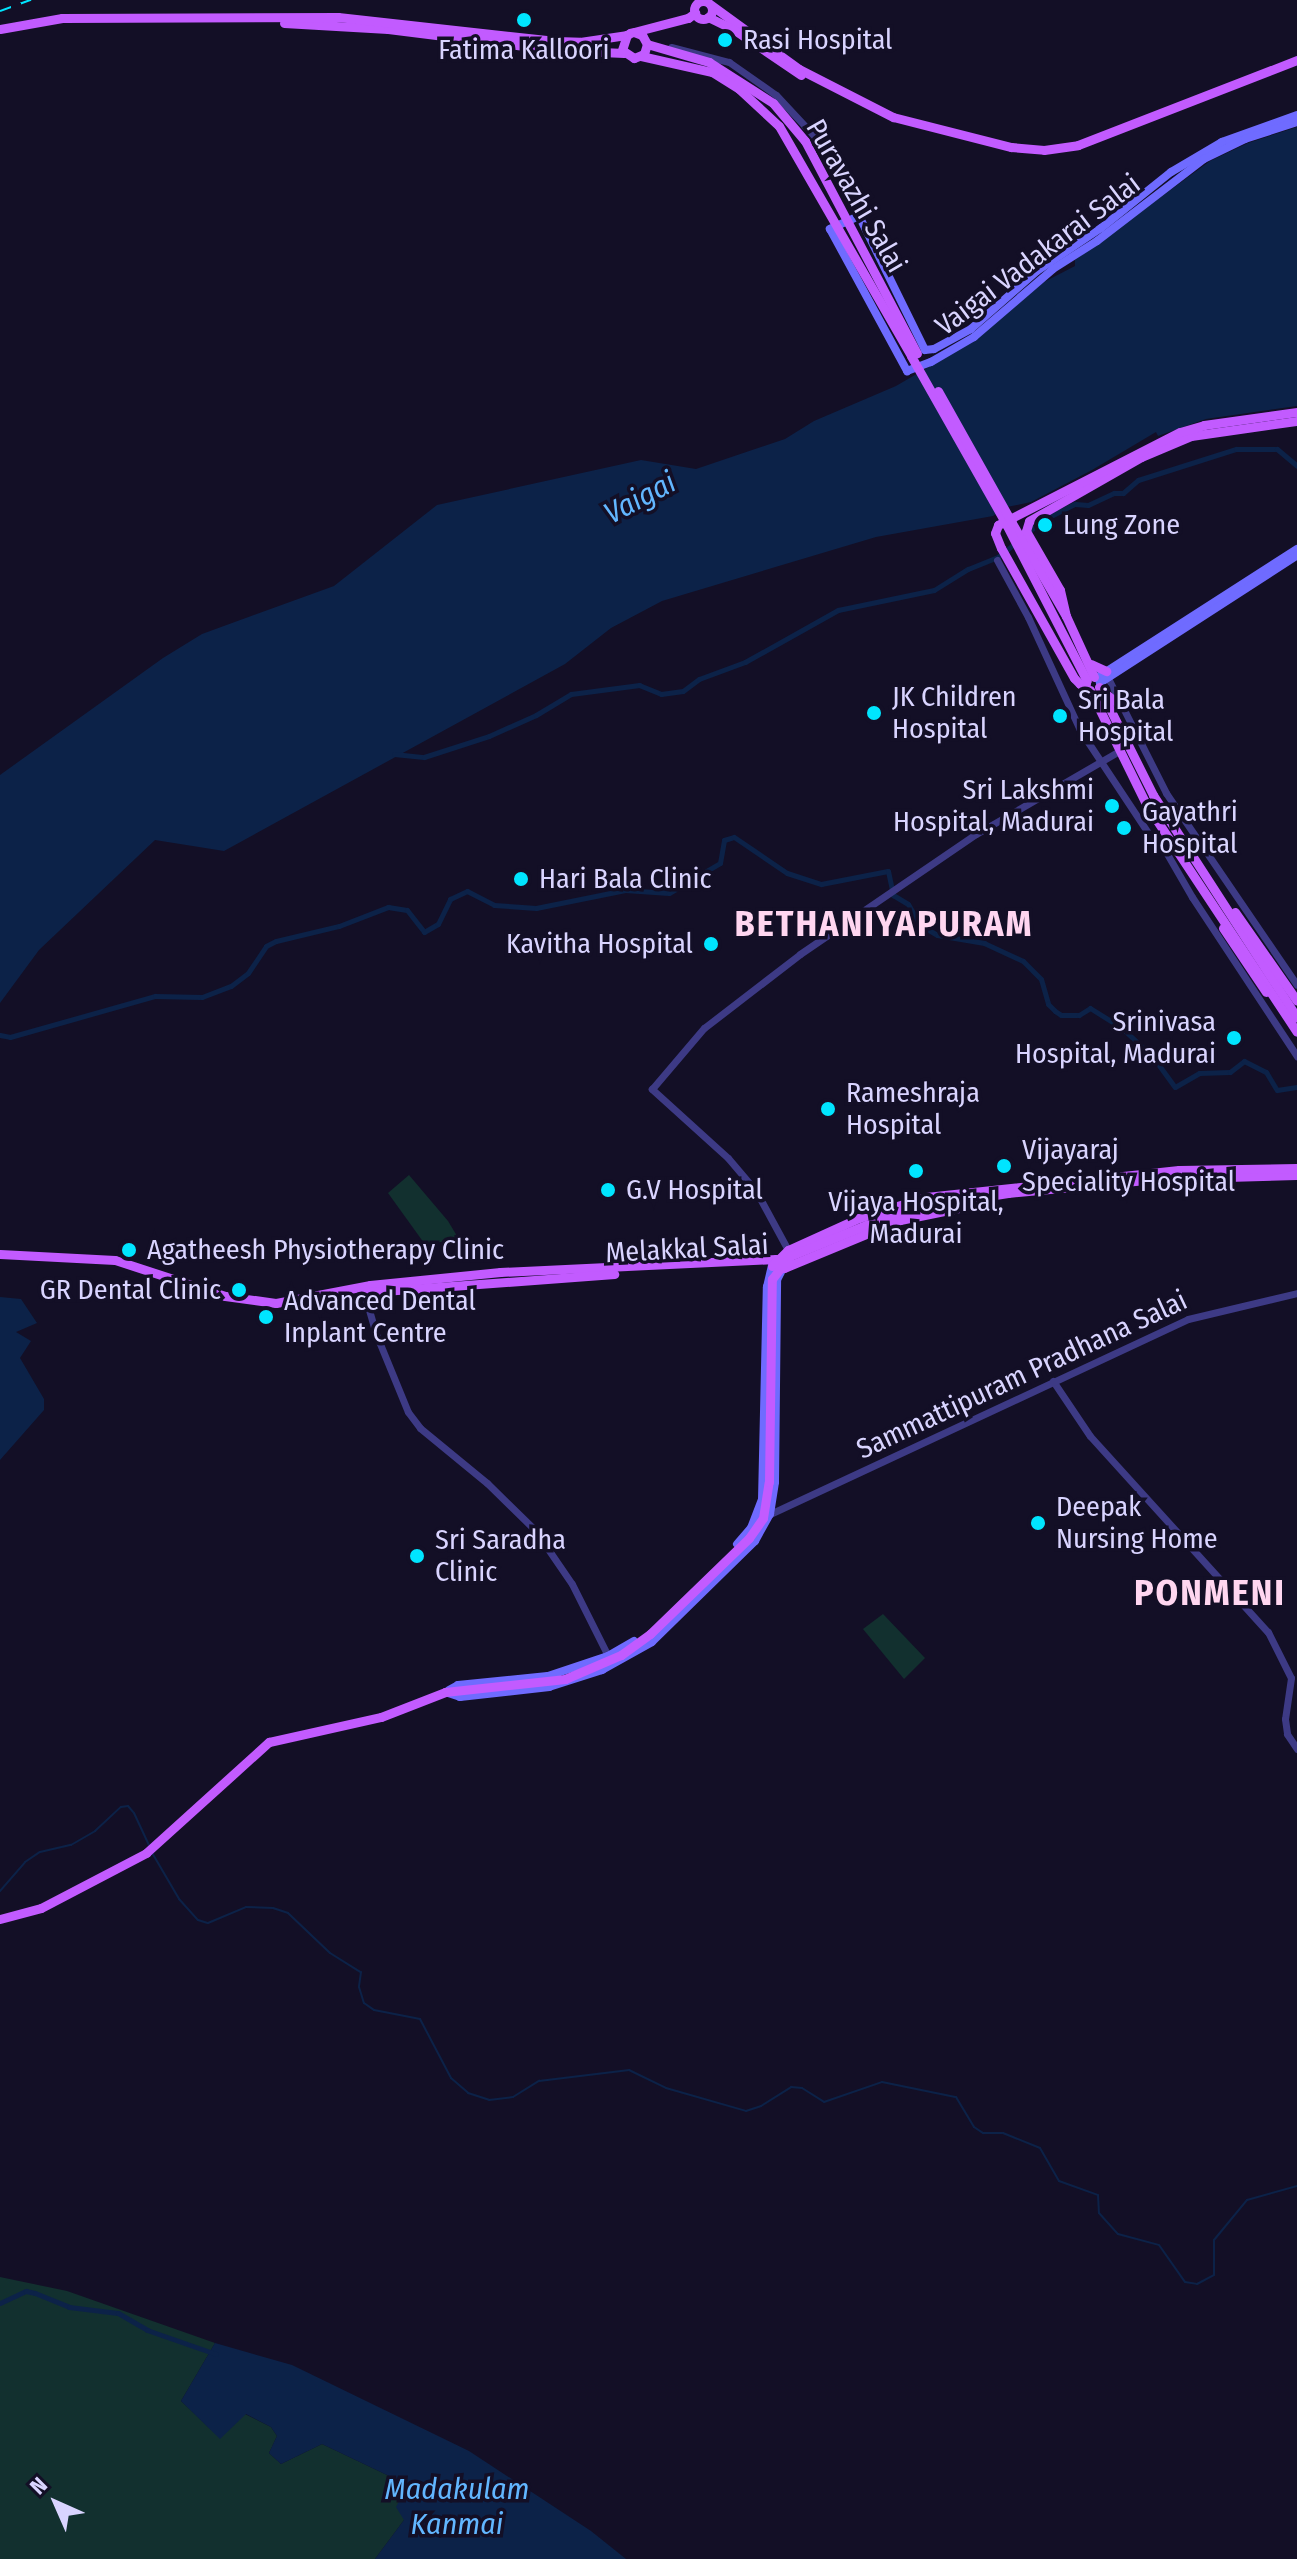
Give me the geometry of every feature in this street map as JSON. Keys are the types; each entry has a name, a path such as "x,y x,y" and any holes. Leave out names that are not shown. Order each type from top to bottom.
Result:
{"main road":[{"path":"249,19 388,29 556,50 624,53 630,57 641,56 654,32 698,11 702,1 799,69 893,117 1011,147 1059,149 1297,60"},
{"path":"0,26 62,18 338,17 556,41 630,33 688,18 708,3"},
{"path":"698,11 733,29 792,71 823,86 830,85"},
{"path":"630,33 647,43"},
{"path":"624,53 621,45 630,33"},
{"name":"Puravazhi Salai","path":"647,43 709,62 773,103 805,141 914,355"},
{"name":"Puravazhi Salai","path":"641,56 712,72 762,107 791,143 833,226 914,355"},
{"name":"Vaigai Vadakarai Salai","path":"859,216 925,350 934,349 971,329 1044,266 1101,228 1159,180 1222,142 1297,115"},
{"name":"Vaigai Vadakarai Salai","path":"833,226 907,371 931,362 974,337 1053,269 1097,241 1170,182 1204,159 1245,139 1297,122"},
{"path":"833,226 859,216"},
{"path":"914,355 1010,525 1021,538 1066,616 1089,661 1119,751 1146,804 1297,1032"},
{"path":"1297,412 1204,425 1159,441 1000,523 995,533 1001,555 1080,684 1097,682 1297,555"},
{"path":"1297,421 1191,436 1141,457 1033,518 1025,525 1021,538 1153,795 1297,1018"},
{"path":"1097,682 1297,549"},
{"path":"1097,682 1122,707"},
{"path":"1217,891 1253,936 1297,1001"},
{"path":"1218,912 1234,946 1297,1042"},
{"path":"445,1692 565,1679 621,1655 650,1634 749,1538 763,1518 769,1482 772,1279 790,1256 913,1208 1179,1170 1297,1168"},
{"path":"0,1919 41,1908 146,1853 269,1742 381,1717 458,1685 548,1676 608,1656 640,1638 734,1548 751,1528 760,1511 764,1483 767,1287 774,1263 788,1250 899,1203 997,1187 1035,1189 1156,1179 1297,1175"},
{"path":"445,1692 460,1697 549,1687 594,1673 652,1642 755,1541 770,1514 775,1482 777,1280 784,1268 900,1220 1035,1189"},
{"name":"Melakkal Salai","path":"0,1254 115,1260 251,1302 290,1303 370,1285 500,1272 774,1263 784,1268"},
{"path":"760,1511 770,1514"},
{"path":"590,1663 594,1673"}],"street":[{"path":"665,49 667,46 709,54 729,62 776,95 817,139 859,216"},
{"path":"1001,555 1080,730 1154,842 1166,852 1192,897 1297,1056"},
{"path":"1122,707 1166,793 1297,985"},
{"path":"788,1250 777,1224 737,1169 711,1139 652,1089 704,1028 833,931 987,827 1119,751"},
{"path":"363,1289 376,1334 408,1412 420,1428 487,1483 535,1530 572,1584 608,1656"},
{"name":"Sammattipuram Pradhana Salai","path":"770,1514 819,1494 1188,1319 1297,1293"},
{"path":"1053,1381 1090,1436 1268,1632 1291,1678 1285,1719 1287,1734 1297,1749"}],"green space":[{"path":"409,1175 448,1221 460,1241 424,1243 388,1193"},
{"path":"883,1614 925,1658 904,1679 863,1629"},
{"path":"0,2277 67,2291 215,2343 181,2401 220,2438 245,2414 271,2427 277,2436 269,2453 281,2464 322,2444 408,2485 404,2520 375,2559 0,2559"}],"water":[{"name":"Vaigai","path":"1297,127 1297,406 1206,419 1158,436 1156,432 1031,502 1007,507 993,516 876,537 662,601 611,628 565,664 224,851 155,840 39,950 0,1003 0,775 163,658 202,634 334,586 437,505 641,460 696,469 785,439 814,421 896,386 975,340 1044,282 1075,266 1075,260 1210,161 1248,143"},
{"path":"0,1297 21,1299 37,1323 16,1332 31,1341 20,1358 44,1399 44,1410 0,1460"},
{"name":"Madakulam Kanmai","path":"215,2343 292,2365 469,2451 591,2531 626,2559 375,2559 404,2520 396,2507 408,2485 322,2444 281,2464 269,2453 277,2436 271,2427 246,2414 220,2439 181,2401"}],"waterway":[{"path":"1026,534 1041,521 1075,504 1088,505 1114,493 1123,493 1138,480 1236,449 1277,449 1297,466"},
{"path":"394,754 424,757 489,736 536,715 571,694 639,685 661,694 683,691 699,679 745,662 838,610 934,590 968,569 998,557 1015,543"},
{"path":"0,1035 10,1037 155,996 202,997 231,986 248,973 266,946 276,941 339,926 388,907 407,910 424,932 438,924 450,899 467,891 494,905 536,908 625,890 669,893 720,863 724,840 734,837 787,873 821,884 888,871 893,895 908,904 920,925 937,935 984,943 1023,961 1041,979 1048,1004 1055,1011 1061,1015 1079,1015 1090,1008 1123,1029 1153,1057 1175,1087 1199,1073 1230,1072 1244,1061 1266,1072 1277,1090 1297,1087"},
{"path":"0,1891 25,1862 40,1852 71,1845 95,1831 121,1807 128,1806 134,1813 149,1845"},
{"path":"151,1851 179,1899 198,1920 208,1923 246,1907 273,1908 288,1913 330,1953 361,1972 359,1987 364,2003 374,2010 420,2019 451,2078 468,2093 489,2100 513,2097 539,2081 629,2070 666,2088 746,2111 761,2106 791,2087 802,2088 824,2102 882,2082 956,2097 974,2127 983,2133 1003,2133 1040,2148 1059,2181 1098,2195 1099,2213 1118,2234 1159,2245 1185,2282 1197,2284 1214,2275 1214,2240 1247,2200 1297,2186"},
{"path":"0,2303 26,2291 35,2293 69,2307 118,2313 147,2330 216,2354"}],"railway":[{"path":"0,11 31,0"}],"place":[{"name":"Fatima Kalloori","path":"524,20"},
{"name":"Rasi Hospital","path":"725,40"},
{"name":"Lung Zone","path":"1045,525"},
{"name":"JK Children Hospital","path":"874,713"},
{"name":"Sri Bala Hospital","path":"1060,716"},
{"name":"Sri Lakshmi Hospital, Madurai","path":"1112,806"},
{"name":"Gayathri Hospital","path":"1124,828"},
{"name":"Hari Bala Clinic","path":"521,879"},
{"name":"Kavitha Hospital","path":"711,944"},
{"name":"Srinivasa Hospital, Madurai","path":"1234,1038"},
{"name":"Rameshraja Hospital","path":"828,1109"},
{"name":"Vijayaraj Speciality Hospital","path":"1004,1166"},
{"name":"Vijaya Hospital, Madurai","path":"916,1171"},
{"name":"G.V Hospital","path":"608,1190"},
{"name":"Agatheesh Physiotherapy Clinic","path":"129,1250"},
{"name":"GR Dental Clinic","path":"239,1290"},
{"name":"Advanced Dental Inplant Centre","path":"266,1317"},
{"name":"Deepak Nursing Home","path":"1038,1523"},
{"name":"Sri Saradha Clinic","path":"417,1556"}],"district":[{"name":"BETHANIYAPURAM","path":"884,925"},
{"name":"PONMENI","path":"1210,1594"}]}
